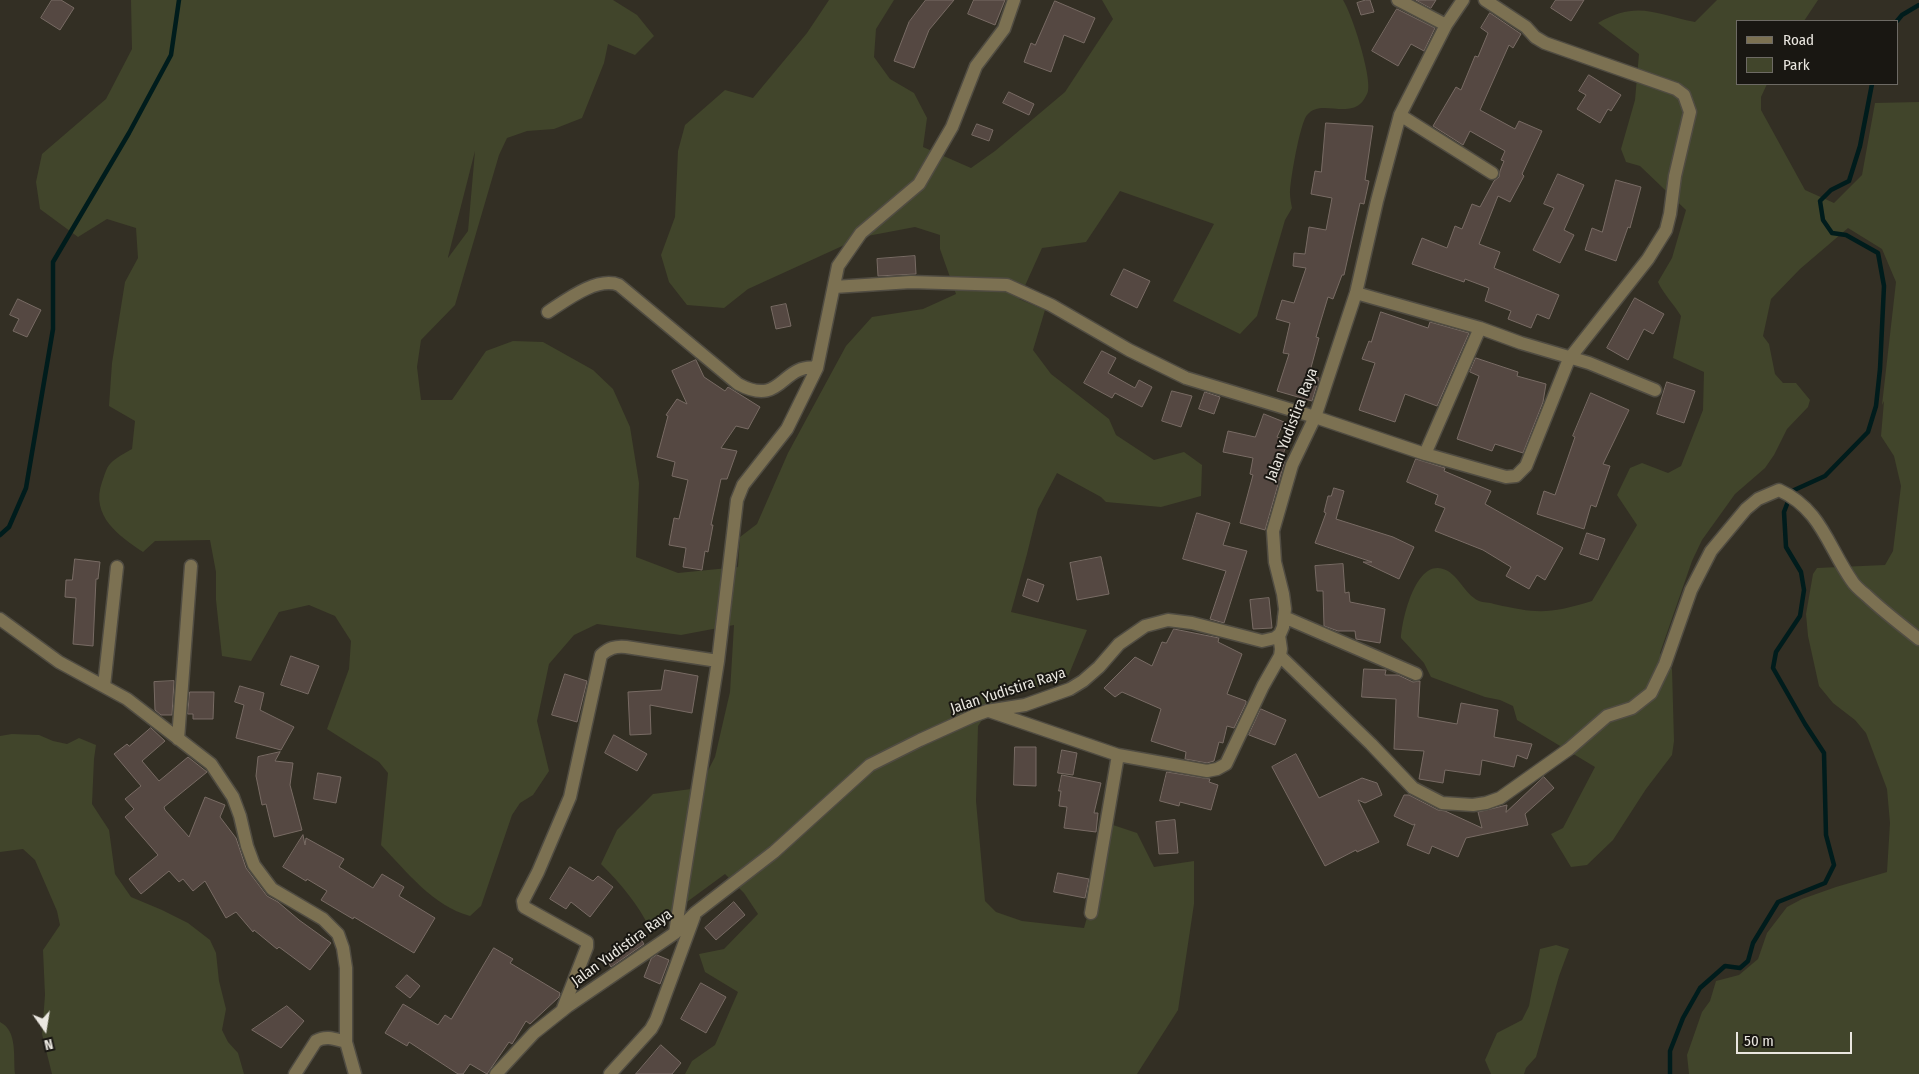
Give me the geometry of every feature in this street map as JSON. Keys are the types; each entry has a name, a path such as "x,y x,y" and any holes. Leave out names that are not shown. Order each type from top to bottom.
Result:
{"street":[{"path":"674,933 718,661 737,500 743,486 787,429 817,368 838,266 861,233 919,184 952,126 976,66 1004,29 1014,0"},
{"path":"1398,0 1446,25"},
{"name":"Jalan Yudistira Raya","path":"496,1074 534,1033 562,1011 674,933 695,912 774,852 870,765 920,740 987,711 1024,705 1070,689 1099,667 1119,644 1145,626 1156,622 1168,620 1192,623 1262,641 1269,641 1279,635 1283,626 1285,609 1275,562 1273,531 1292,465 1315,417 1356,293 1376,201 1400,115 1446,25 1463,0"},
{"path":"834,288 910,282 1006,285 1051,305 1129,350 1186,378 1315,417 1425,454 1506,477 1516,476 1526,466 1569,359 1648,259 1666,230 1675,176 1690,112 1684,96 1676,89 1545,43 1535,37 1526,27 1485,0"},
{"path":"1400,115 1492,173"},
{"path":"548,312 581,292 598,285 613,283 618,285 738,384 751,391 760,392 772,389 797,370 809,367 817,368"},
{"path":"1356,293 1480,328 1569,359 1589,364 1655,390"},
{"path":"1425,454 1480,328"},
{"path":"1280,656 1371,744 1413,788 1442,803 1473,805 1500,798 1569,748 1607,716 1632,708 1651,694 1665,664 1691,590 1711,551 1736,519 1758,499 1779,490 1790,495 1805,507 1826,534 1852,582 1884,613 1919,640"},
{"path":"104,686 117,566"},
{"path":"178,739 191,566"},
{"path":"1284,617 1416,674"},
{"path":"0,619 59,662 127,699 211,764 233,797 254,865 272,889 323,919 338,934 343,948 346,968 346,1042 355,1074"},
{"path":"987,711 1118,756 1207,771 1226,764 1263,686 1280,656 1279,635"},
{"path":"562,1011 588,942 534,914 524,907 523,901 538,872 570,797 602,655 608,649 616,646 718,661"},
{"path":"1091,913 1118,756"},
{"path":"610,1074 651,1029 656,1020 695,912"},
{"path":"295,1074 316,1041 328,1037 346,1042"}],"green space":[{"path":"131,0 613,0 637,15 654,36 635,55 608,44 604,63 582,118 554,129 527,131 507,138 499,155 455,305 421,340 417,367 421,400 452,400 486,351 513,341 543,342 593,370 613,389 630,427 639,483 636,557 678,573 738,567 740,537 757,524 788,453 846,346 872,317 923,309 956,294 940,249 940,235 915,227 862,237 748,289 724,308 687,305 669,282 661,255 675,217 678,151 685,125 725,90 753,98 807,33 829,0 894,0 876,29 874,57 890,79 914,93 927,118 923,147 971,168 995,151 1065,92 1113,19 1102,0 1343,0 1360,44 1367,72 1368,91 1362,102 1354,108 1319,108 1312,110 1304,120 1292,177 1290,199 1292,208 1285,220 1257,316 1240,334 1173,301 1214,224 1120,191 1086,242 1042,248 1019,299 1045,310 1033,350 1051,374 1109,419 1116,435 1154,460 1184,452 1202,465 1201,496 1161,507 1106,502 1101,497 1057,473 1038,509 1011,612 1087,630 1067,679 997,698 978,726 976,801 985,901 996,912 1022,921 1084,928 1113,825 1137,833 1154,867 1194,861 1194,904 1178,1010 1137,1074 685,1074 692,1061 715,1045 738,992 705,972 699,954 724,949 758,914 744,893 725,874 650,929 628,895 601,864 617,830 653,794 699,788 715,757 730,692 734,625 681,635 597,624 574,635 549,664 537,721 549,771 533,795 520,803 512,815 481,906 470,916 457,911 432,896 411,877 381,845 388,773 379,762 327,729 349,669 351,641 335,616 309,605 279,612 251,661 222,656 216,600 216,572 210,540 155,541 143,552 116,532 103,515 99,494 107,468 120,456 132,449 135,421 109,406 112,363 125,282 138,258 136,228 107,219 78,237 40,209 36,182 42,154 106,99 132,49","holes":["475,151 468,231 448,258"]},
{"path":"1717,0 1818,0 1805,20 1736,20 1736,85 1767,85 1761,97 1761,110 1805,190 1834,203 1862,175 1875,103 1919,102 1919,1074 1689,1074 1687,1055 1702,1012 1710,1001 1716,981 1739,975 1758,959 1767,933 1787,907 1802,899 1836,887 1887,872 1890,823 1887,789 1866,733 1855,720 1833,703 1819,686 1808,636 1806,614 1813,574 1817,568 1885,565 1893,551 1901,486 1894,456 1881,436 1884,401 1882,405 1896,282 1882,249 1848,228 1800,269 1771,299 1763,336 1769,344 1775,374 1783,383 1796,383 1810,400 1808,407 1787,429 1765,468 1735,494 1702,540 1692,561 1660,653 1672,669 1674,741 1672,755 1646,789 1613,840 1587,865 1571,867 1551,834 1563,828 1595,767 1517,720 1513,706 1431,677 1424,663 1401,638 1407,608 1416,585 1422,576 1430,570 1438,568 1445,569 1455,577 1473,598 1482,602 1522,610 1543,611 1592,601 1637,525 1617,495 1630,468 1642,463 1668,473 1681,466 1703,410 1704,372 1673,358 1681,316 1658,282 1672,258 1686,210 1640,166 1626,162 1621,149 1635,100 1639,54 1598,23 1612,16 1635,10 1695,22"},
{"path":"12,734 39,735 67,744 79,738 96,745 92,804 109,830 115,874 131,897 188,923 210,940 216,953 219,981 226,1009 222,1030 228,1042 238,1053 244,1074 52,1074 42,1034 45,995 43,950 60,925 57,911 35,860 23,849 0,852 0,736"},
{"path":"1556,945 1569,949 1559,976 1536,1057 1526,1068 1524,1074 1491,1074 1485,1060 1497,1033 1522,1020 1529,1006 1540,949"},
{"path":"0,1022 6,1026 12,1038 15,1074 0,1074"}],"building":[{"path":"52,0 61,0 74,8 60,30 41,18"},
{"path":"926,0 954,0 929,30 914,68 894,61 909,22"},
{"path":"974,0 1005,0 995,25 968,14"},
{"path":"1370,0 1374,12 1361,15 1357,3"},
{"path":"1416,0 1436,0 1431,8"},
{"path":"1556,0 1584,0 1571,21 1551,8"},
{"path":"1055,1 1095,18 1084,43 1064,35 1051,72 1024,62 1031,43 1035,45"},
{"path":"1397,9 1435,28 1424,51 1411,44 1398,66 1372,51"},
{"path":"1490,13 1521,34 1513,48 1509,45 1480,110 1515,129 1519,121 1542,131 1522,174 1524,176 1510,202 1498,196 1479,244 1500,252 1494,268 1559,295 1549,319 1537,314 1531,328 1508,319 1511,311 1485,301 1489,288 1465,279 1464,282 1412,264 1422,238 1447,248 1455,226 1462,229 1472,204 1480,207 1494,181 1499,177 1504,161 1501,160 1505,151 1470,131 1463,145 1433,126 1456,87 1461,90 1475,56 1478,57 1488,33 1481,28"},
{"path":"1589,75 1621,95 1611,111 1608,109 1600,123 1577,109 1586,95 1579,91"},
{"path":"1009,92 1034,104 1029,115 1003,103"},
{"path":"1326,123 1373,126 1365,180 1369,181 1364,204 1360,203 1344,275 1342,275 1333,299 1328,297 1316,337 1319,338 1309,375 1319,378 1312,401 1277,391 1289,354 1283,353 1290,323 1276,319 1282,300 1294,303 1306,268 1293,266 1294,253 1305,254 1309,227 1326,230 1332,198 1311,194 1315,171 1321,172"},
{"path":"977,124 993,130 989,141 972,135"},
{"path":"1558,174 1584,185 1564,230 1574,235 1560,263 1533,250 1554,208 1544,204"},
{"path":"1616,180 1641,187 1630,228 1628,227 1616,261 1585,250 1592,228 1602,232"},
{"path":"915,256 916,274 878,276 877,259"},
{"path":"1124,269 1150,281 1137,308 1111,295"},
{"path":"1635,298 1664,314 1653,334 1644,329 1628,360 1607,348"},
{"path":"18,299 41,310 27,337 13,331 19,319 10,315"},
{"path":"786,304 791,326 776,329 771,307"},
{"path":"1381,312 1428,328 1430,322 1469,333 1437,406 1405,394 1395,422 1359,410 1375,363 1362,359 1369,341 1371,342"},
{"path":"1102,351 1116,358 1108,373 1135,388 1139,380 1152,387 1142,407 1115,393 1112,398 1084,383"},
{"path":"1476,358 1518,372 1517,376 1546,384 1543,402 1523,453 1495,444 1492,451 1457,439 1479,376 1470,372"},
{"path":"696,360 704,377 725,391 728,387 760,407 748,429 736,426 721,448 737,451 727,479 721,479 711,525 713,525 708,552 705,551 702,570 683,567 686,548 669,545 674,518 679,519 688,480 672,476 675,462 657,457 668,416 666,415 677,399 687,404 672,371"},
{"path":"1667,382 1695,391 1684,423 1657,414"},
{"path":"1172,391 1192,396 1181,427 1162,421"},
{"path":"1205,392 1220,397 1214,414 1199,409"},
{"path":"1591,393 1629,410 1603,464 1610,466 1596,507 1591,505 1584,529 1537,514 1544,491 1555,495 1575,437 1573,436"},
{"path":"1264,414 1284,422 1277,437 1288,442 1281,459 1285,460 1265,530 1240,523 1253,475 1250,474 1253,458 1223,452 1228,431 1255,437"},
{"path":"1416,459 1445,468 1444,471 1491,491 1485,504 1563,548 1545,580 1537,575 1529,589 1506,576 1511,567 1483,550 1435,531 1445,508 1435,504 1438,495 1407,482"},
{"path":"1334,488 1344,491 1336,519 1393,537 1414,547 1399,579 1363,562 1372,562 1315,543 1326,513 1324,512 1328,496 1331,496"},
{"path":"1197,513 1230,523 1223,545 1247,551 1224,623 1210,619 1226,571 1183,559"},
{"path":"1587,533 1605,539 1598,560 1580,554"},
{"path":"1101,557 1109,594 1077,600 1070,563"},
{"path":"75,559 100,562 98,579 96,579 93,646 73,644 76,598 65,597 66,580 72,580"},
{"path":"1343,564 1345,593 1349,592 1350,602 1385,609 1380,643 1356,639 1355,631 1338,631 1324,626 1323,591 1317,591 1315,566"},
{"path":"1028,579 1044,585 1038,602 1023,596"},
{"path":"1269,598 1272,628 1253,629 1250,600"},
{"path":"1174,629 1219,638 1218,642 1242,654 1227,694 1246,701 1246,703 1234,728 1227,726 1223,743 1219,742 1214,761 1207,763 1185,759 1186,752 1151,741 1161,709 1122,692 1115,697 1104,688 1135,657 1152,666 1162,642 1166,643"},
{"path":"291,656 319,666 308,694 281,685"},
{"path":"1364,669 1386,670 1385,675 1398,675 1413,682 1420,681 1418,717 1457,724 1461,703 1498,710 1494,737 1532,744 1527,759 1517,755 1514,767 1482,760 1480,775 1445,770 1443,783 1419,779 1424,751 1394,749 1396,699 1362,697"},
{"path":"665,670 698,676 692,713 650,705 651,734 630,735 628,692 661,690"},
{"path":"565,674 587,681 577,722 552,715"},
{"path":"174,681 172,715 161,715 155,710 154,682"},
{"path":"240,686 264,693 260,710 294,727 281,750 236,738 244,705 235,702"},
{"path":"190,692 214,692 213,719 193,719 193,714 188,714"},
{"path":"1261,709 1286,720 1275,745 1249,735"},
{"path":"151,728 165,741 142,761 159,781 188,757 207,772 164,807 165,810 189,837 205,797 225,805 220,817 236,838 246,868 267,896 278,902 331,943 310,970 279,947 277,949 254,930 253,932 236,912 226,918 205,881 193,891 183,879 179,882 169,871 141,894 129,879 158,855 125,817 134,809 125,799 141,786 114,754 127,744 129,746"},
{"path":"614,735 647,754 637,771 605,753"},
{"path":"1015,747 1036,747 1036,786 1014,785"},
{"path":"1062,750 1077,753 1073,775 1058,773"},
{"path":"280,752 275,761 293,763 290,785 302,830 274,837 266,804 262,805 256,776 258,757"},
{"path":"1296,754 1319,798 1362,778 1377,783 1382,795 1365,803 1358,800 1379,842 1357,852 1356,850 1325,866 1272,767"},
{"path":"1167,772 1210,779 1209,782 1218,785 1211,810 1180,802 1179,806 1160,801"},
{"path":"318,773 341,777 336,803 314,799"},
{"path":"1062,775 1101,783 1094,813 1098,813 1096,832 1064,828 1067,807 1059,806"},
{"path":"1544,777 1554,788 1525,814 1528,825 1466,838 1458,857 1432,846 1429,854 1407,845 1415,824 1413,825 1394,816 1404,795 1409,795 1438,810 1445,811 1482,828 1478,812 1507,805 1506,812"},
{"path":"1175,820 1178,853 1159,854 1156,822"},
{"path":"303,835 305,845 306,838 344,859 339,867 373,888 382,874 404,887 399,896 435,918 414,953 354,917 353,919 321,900 327,891 283,867"},
{"path":"570,867 593,881 598,876 613,887 590,917 571,902 566,909 550,899"},
{"path":"1058,873 1089,879 1085,898 1054,892"},
{"path":"734,902 745,915 716,940 705,928"},
{"path":"637,933 644,944 611,967 604,955"},
{"path":"494,948 513,959 510,963 560,993 559,997 530,1024 526,1021 512,1044 509,1042 487,1074 470,1064 463,1074 458,1074 409,1042 407,1046 385,1033 403,1004 438,1025 445,1015 451,1019"},
{"path":"657,955 669,960 660,984 644,977 651,959"},
{"path":"407,975 420,986 410,998 396,987"},
{"path":"701,983 726,997 706,1033 681,1019"},
{"path":"287,1006 304,1021 281,1048 252,1030"},
{"path":"661,1045 681,1063 672,1074 636,1074"}],"waterway":[{"path":"0,535 9,527 26,488 53,329 53,262 129,133 171,55 179,0"},
{"path":"1898,20 1902,15 1919,5"},
{"path":"1670,1074 1670,1051 1683,1018 1700,988 1725,966 1740,968 1748,961 1753,943 1778,902 1825,883 1834,865 1826,835 1824,753 1773,668 1776,652 1800,616 1804,590 1801,572 1786,547 1784,512 1792,491 1825,476 1868,432 1876,406 1880,369 1884,286 1878,253 1846,235 1832,233 1823,220 1820,201 1831,190 1849,181 1860,146 1872,85"}]}
